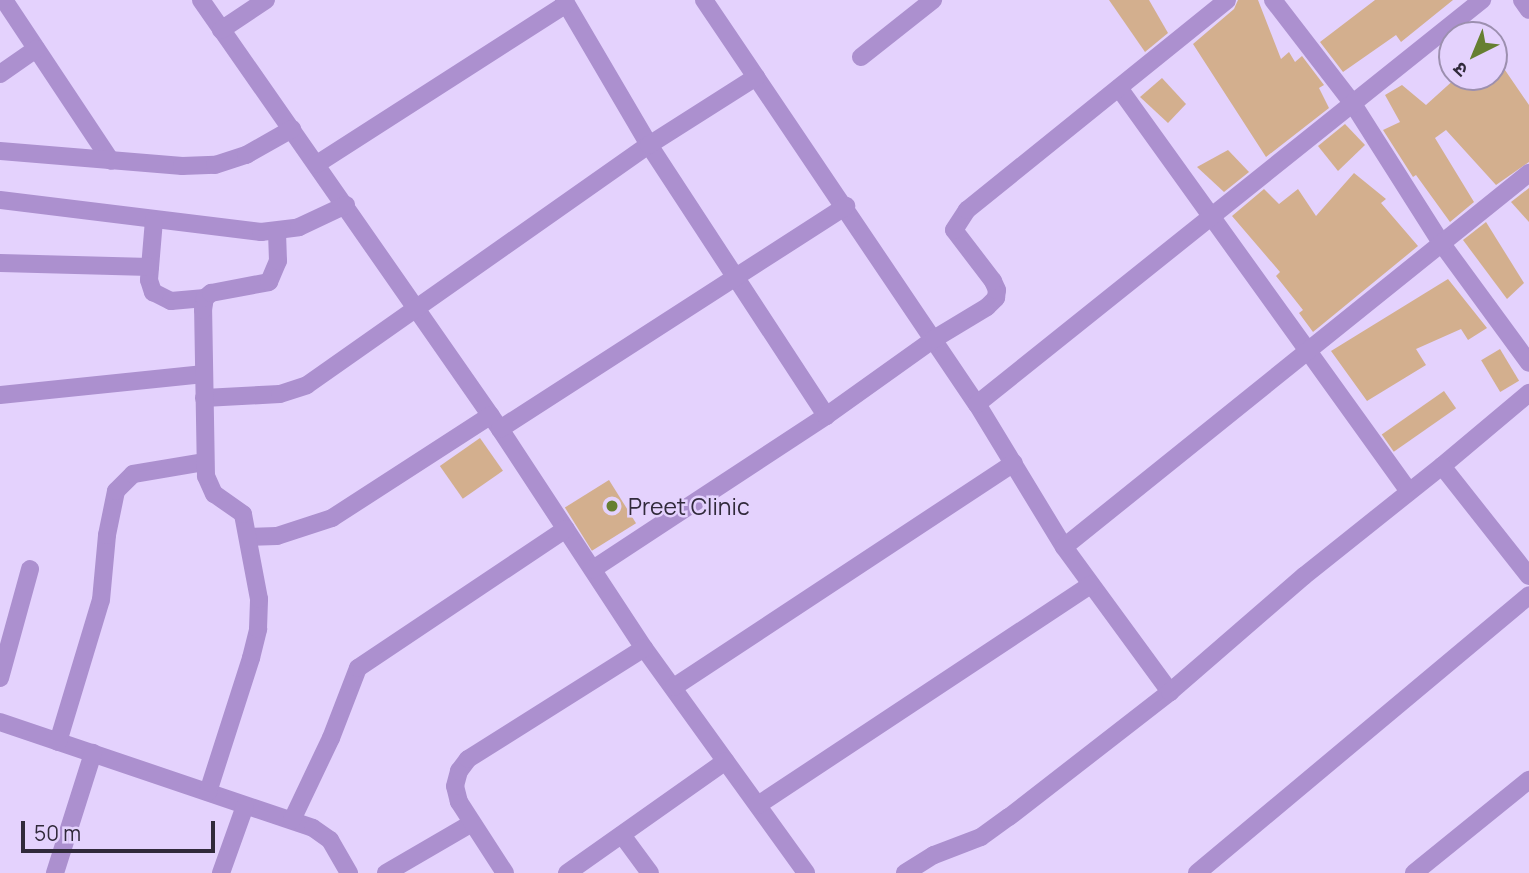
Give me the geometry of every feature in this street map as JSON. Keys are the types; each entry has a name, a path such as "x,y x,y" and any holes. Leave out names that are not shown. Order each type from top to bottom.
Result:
{"street":[{"path":"4,0 111,161"},
{"path":"201,0 496,422 644,648 806,873"},
{"path":"221,30 266,0"},
{"path":"704,0 846,206 977,404 1065,547 1170,691"},
{"path":"861,57 913,6 933,0"},
{"path":"593,569 826,416 934,339 987,307 996,298 997,290 993,281 955,235 954,230 959,219 1227,0"},
{"path":"1273,0 1353,104 1442,244 1529,363"},
{"path":"977,404 1482,0"},
{"path":"1522,0 1529,10"},
{"path":"317,164 565,2 649,145 733,278 826,416"},
{"path":"0,74 36,49"},
{"path":"204,398 298,390 649,145 756,77"},
{"path":"1119,88 1409,492"},
{"path":"0,151 182,166 215,165 246,155 292,129"},
{"path":"1065,547 1529,173"},
{"path":"0,200 154,220 277,231 299,227 346,205"},
{"path":"250,537 277,536 332,518 496,422 846,206"},
{"path":"154,220 150,286 162,298 171,301 205,298 222,290 269,282 278,261 277,231"},
{"path":"0,263 150,267"},
{"path":"205,298 205,462 209,488 222,501 238,508 250,537 259,600 258,629 208,792"},
{"path":"0,395 204,374"},
{"path":"905,873 934,855 981,837 1170,691 1304,576 1529,393"},
{"path":"58,742 101,600 107,535 116,491 133,474 205,462"},
{"path":"674,687 1014,463"},
{"path":"1442,466 1529,576"},
{"path":"292,820 331,738 358,668 566,529"},
{"path":"0,678 30,569"},
{"path":"758,804 1091,584"},
{"path":"1197,873 1529,595"},
{"path":"505,873 459,802 455,786 459,771 468,759 644,648"},
{"path":"0,722 292,820 330,840 349,873"},
{"path":"55,873 93,753"},
{"path":"567,873 726,761"},
{"path":"1414,873 1529,780"},
{"path":"221,873 245,806"},
{"path":"386,873 472,823"},
{"path":"622,835 650,873"}],"building":[{"path":"1109,0 1149,0 1168,33 1145,52"},
{"path":"1238,0 1258,0 1281,59 1289,52 1295,62 1302,56 1324,85 1319,88 1329,108 1266,157 1193,44 1234,9"},
{"path":"1375,0 1453,0 1401,42 1396,35 1343,72 1320,42"},
{"path":"1508,74 1529,105 1529,162 1496,185 1446,130 1435,138 1474,202 1450,222 1416,175 1413,177 1383,130 1400,122 1385,95 1402,85 1426,105 1442,91 1508,91"},
{"path":"1162,78 1186,104 1168,123 1140,97"},
{"path":"1345,124 1365,145 1338,171 1318,146"},
{"path":"1228,150 1249,172 1224,192 1197,167"},
{"path":"1354,173 1386,199 1381,203 1418,246 1313,332 1299,313 1303,310 1276,276 1280,272 1232,216 1264,189 1279,204 1298,189 1316,216"},
{"path":"1529,188 1529,222 1511,202"},
{"path":"1486,222 1524,283 1507,299 1463,240"},
{"path":"1448,279 1487,328 1468,340 1461,329 1416,349 1426,365 1367,401 1331,351"},
{"path":"1500,349 1519,381 1500,392 1481,360"},
{"path":"1444,391 1456,408 1394,452 1382,435"},
{"path":"480,438 503,471 463,499 440,466"},
{"path":"609,480 636,523 592,551 565,508"}],"place":[{"name":"Preet Clinic","path":"612,506"}]}
